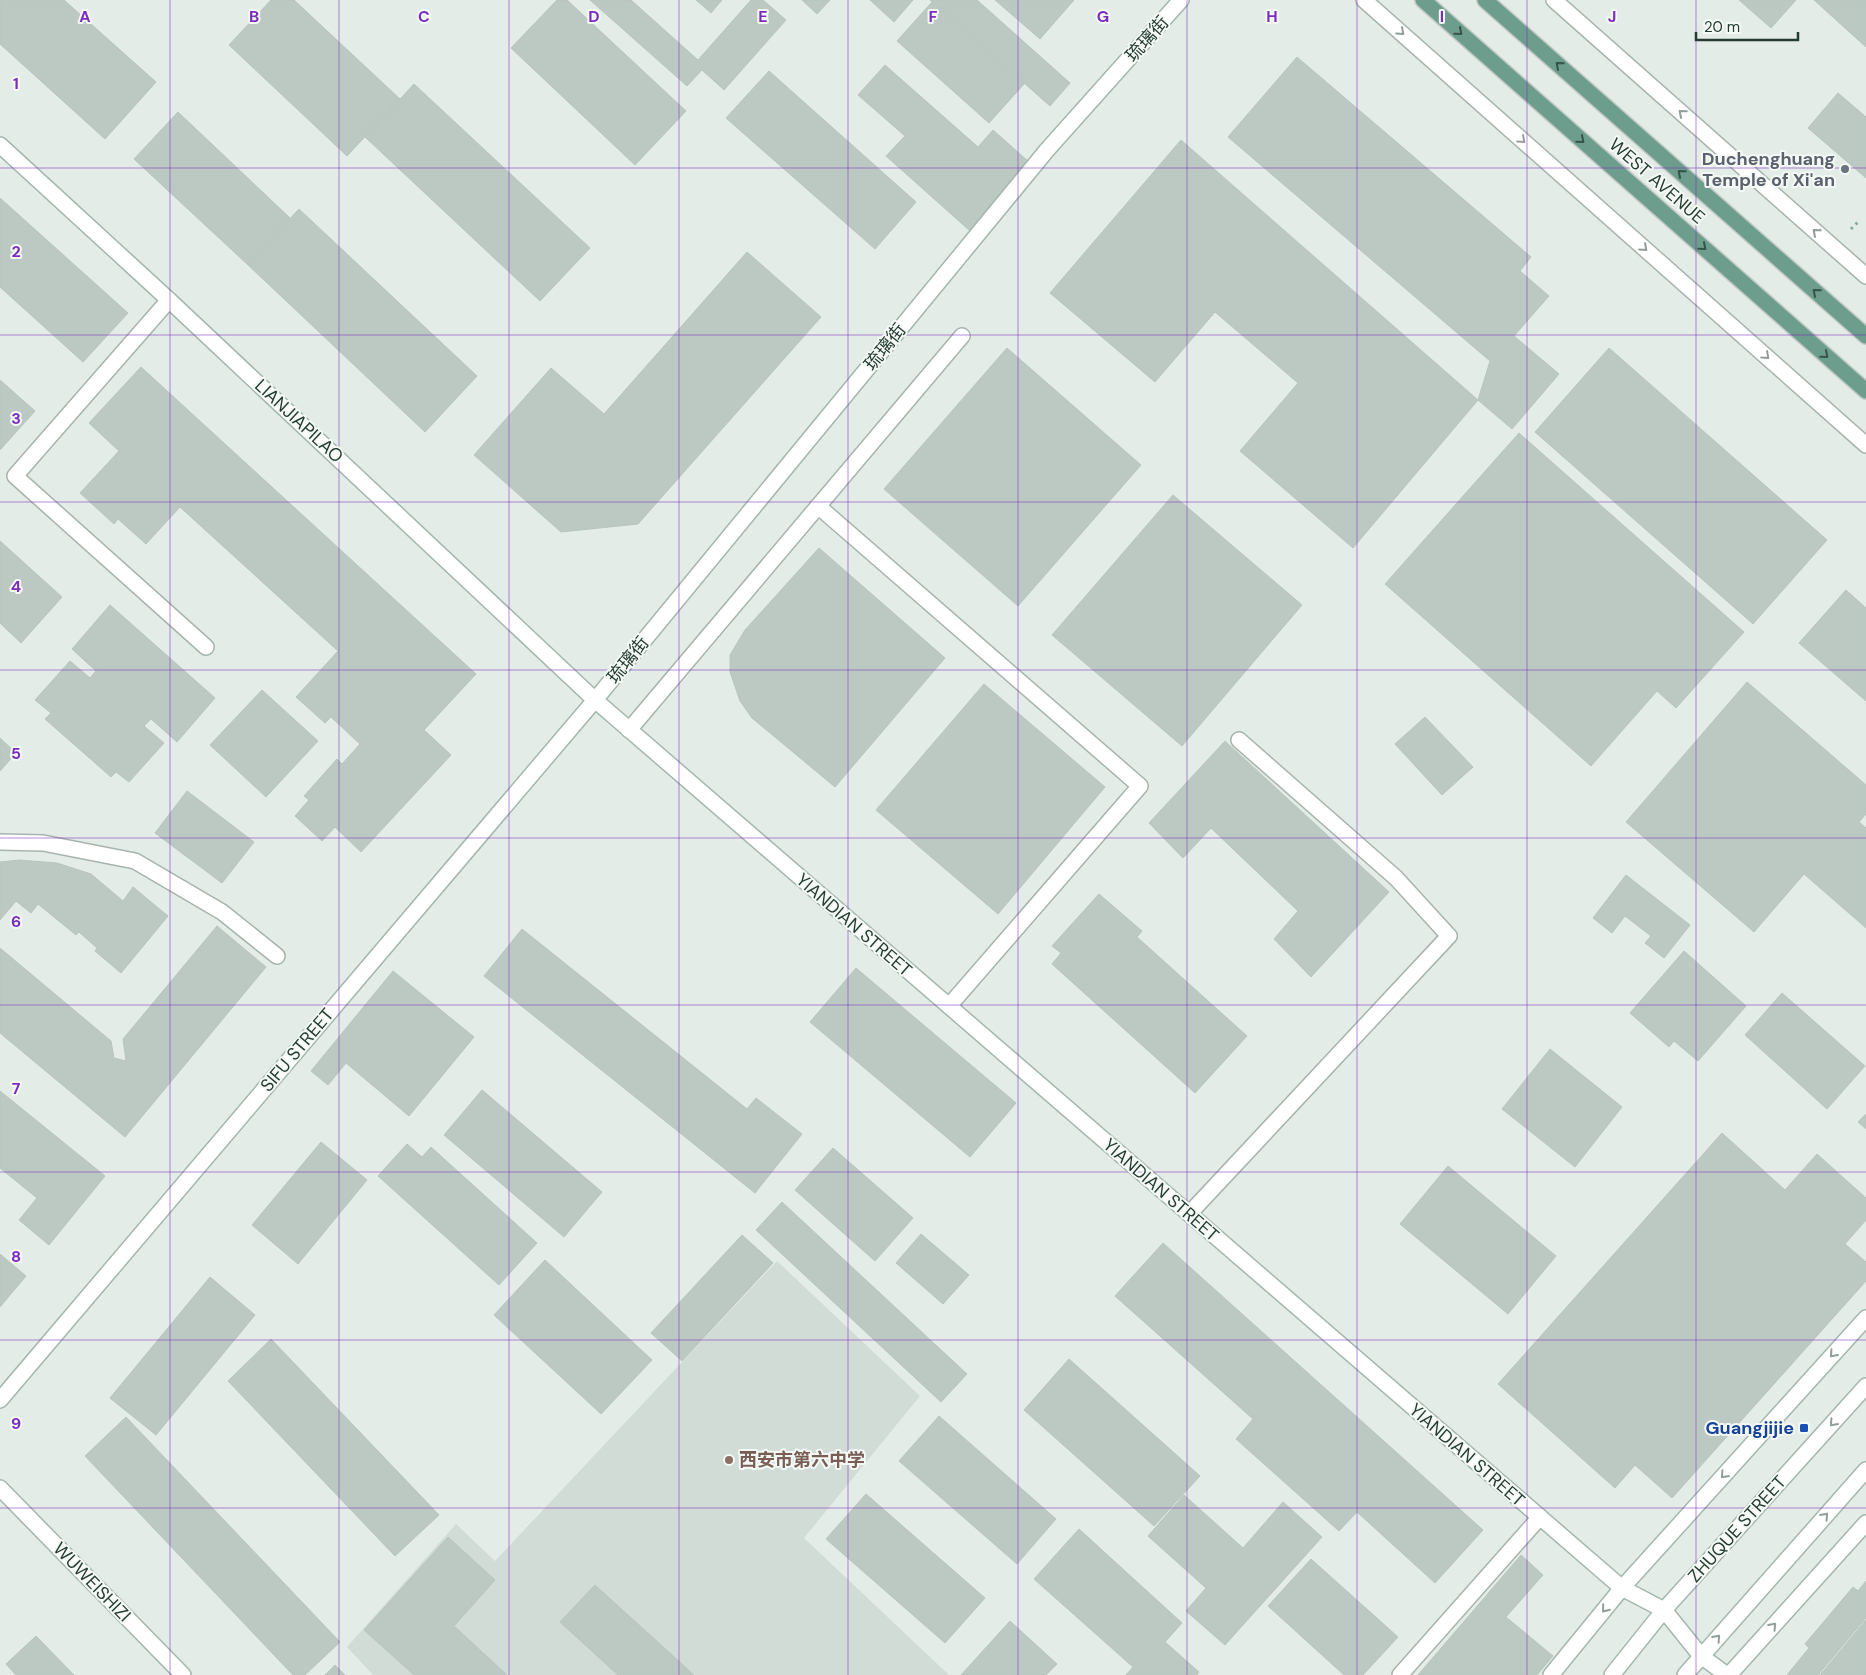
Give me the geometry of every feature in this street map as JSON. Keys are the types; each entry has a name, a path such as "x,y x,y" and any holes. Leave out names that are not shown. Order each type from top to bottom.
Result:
{"main road":[{"name":"WEST AVENUE","path":"1423,0 1866,391"},
{"name":"WEST AVENUE","path":"1485,0 1866,336"}],"street":[{"name":"琉璃街","path":"595,700 1047,150 1181,0"},
{"path":"1364,0 1866,445"},
{"path":"1554,0 1866,276"},
{"name":"LIANJIAPILAO","path":"0,145 169,300 595,700"},
{"path":"169,300 15,476 206,647"},
{"path":"629,730 962,336"},
{"path":"818,506 1140,786 949,1006"},
{"name":"YIANDIAN STREET","path":"595,700 1622,1588 1664,1610 1701,1656 1728,1675"},
{"name":"SIFU STREET","path":"0,1400 595,700"},
{"path":"1189,1214 1449,936 1396,878 1239,740"},
{"path":"0,842 43,843 135,861 222,912 277,956"},
{"path":"1551,1675 1622,1588 1866,1318"},
{"name":"ZHUQUE STREET","path":"1612,1675 1664,1610 1866,1386"},
{"path":"1686,1675 1866,1470"},
{"name":"WUWEISHIZI","path":"0,1488 183,1675"},
{"path":"1400,1675 1540,1517"},
{"path":"1728,1675 1866,1523"}],"shaded area":[{"name":"西安市第六中学","path":"777,1261 920,1396 804,1538 949,1675 373,1675 347,1647 456,1524 495,1561"}],"building":[{"path":"0,0 64,0 156,82 105,139 0,44"},
{"path":"271,0 294,0 400,99 347,156 229,45"},
{"path":"557,0 567,0 686,111 635,165 511,48"},
{"path":"590,0 631,0 698,60 751,0 763,0 786,20 724,90 702,70 687,86"},
{"path":"696,0 722,0 711,13"},
{"path":"802,0 830,0 817,14"},
{"path":"870,0 913,0 894,22"},
{"path":"930,0 977,0 1070,83 1050,106"},
{"path":"995,0 1074,0 1040,39"},
{"path":"1739,0 1796,0 1771,28"},
{"path":"1814,0 1866,0 1866,47"},
{"path":"932,2 1024,84 989,123 897,41"},
{"path":"1297,57 1531,257 1520,271 1549,296 1514,336 1559,374 1512,429 1478,400 1490,361 1228,137"},
{"path":"885,65 978,147 993,130 1029,162 969,230 886,156 905,136 858,95"},
{"path":"769,71 916,202 875,249 726,118"},
{"path":"414,84 590,248 540,301 365,137"},
{"path":"1838,93 1866,117 1866,178 1808,128"},
{"path":"178,112 290,218 247,264 134,159"},
{"path":"1181,140 1478,400 1353,548 1240,451 1298,383 1215,312 1155,382 1050,293"},
{"path":"0,198 128,313 83,362 0,287"},
{"path":"299,209 477,376 425,432 247,264"},
{"path":"747,252 821,317 638,524 561,532 474,455 551,368 604,414"},
{"path":"1007,348 1141,465 1018,606 884,489"},
{"path":"1609,348 1827,540 1753,624 1535,432"},
{"path":"141,367 476,674 424,730 451,755 361,852 335,827 322,841 295,816 309,800 304,796 337,759 342,764 360,744 331,717 325,723 296,697 338,651 180,507 146,544 118,519 114,524 80,493 119,451 89,423"},
{"path":"0,380 35,411 0,450"},
{"path":"1519,433 1744,632 1676,708 1657,691 1591,766 1385,584"},
{"path":"1173,495 1302,605 1182,746 1052,635"},
{"path":"0,541 62,597 21,643 0,623"},
{"path":"819,548 945,658 835,787 752,718 740,701 730,672 730,655 745,630"},
{"path":"1846,590 1866,608 1866,701 1799,643"},
{"path":"110,605 215,698 177,742 151,719 144,726 164,743 129,782 116,772 111,777 45,719 51,713 35,700 70,661 90,678 96,671 72,649"},
{"path":"1747,682 1866,785 1866,814 1859,822 1866,828 1866,928 1804,874 1754,932 1626,822"},
{"path":"984,684 1105,787 998,914 876,810"},
{"path":"262,690 318,741 266,797 210,745"},
{"path":"1425,717 1473,767 1442,795 1395,744"},
{"path":"0,738 16,753 0,771"},
{"path":"1225,741 1389,892 1311,977 1274,939 1298,911 1211,828 1183,858 1149,823"},
{"path":"187,791 254,842 222,883 155,833"},
{"path":"19,860 57,863 91,874 123,901 133,887 168,916 121,973 95,951 97,948 79,932 76,935 38,904 31,913 16,901 0,920 0,862"},
{"path":"1626,875 1690,925 1664,958 1645,943 1651,936 1625,916 1612,933 1593,918"},
{"path":"1099,894 1142,931 1137,937 1247,1036 1195,1093 1052,964 1061,953 1052,946"},
{"path":"217,926 266,967 125,1137 0,1033 0,948 111,1041 114,1058 126,1061 123,1039"},
{"path":"522,929 747,1109 756,1098 802,1134 755,1193 484,976"},
{"path":"1684,951 1746,1006 1698,1061 1674,1041 1669,1047 1630,1013"},
{"path":"856,968 1016,1103 970,1157 810,1022"},
{"path":"393,971 474,1037 409,1116 346,1063 328,1085 311,1071"},
{"path":"1782,993 1865,1066 1827,1109 1745,1035"},
{"path":"1550,1049 1622,1107 1575,1167 1502,1109"},
{"path":"482,1090 602,1192 564,1237 444,1135"},
{"path":"0,1091 105,1176 49,1245 19,1220 37,1198 0,1168"},
{"path":"1866,1114 1866,1129 1858,1122"},
{"path":"1722,1133 1785,1190 1817,1154 1866,1198 1866,1220 1845,1244 1866,1262 1866,1281 1672,1498 1635,1465 1615,1488 1498,1384"},
{"path":"321,1142 367,1180 298,1264 252,1225"},
{"path":"407,1144 422,1157 431,1147 537,1243 499,1285 378,1176"},
{"path":"833,1148 913,1218 875,1261 795,1190"},
{"path":"1448,1166 1556,1256 1508,1314 1400,1224"},
{"path":"782,1202 967,1374 941,1402 756,1230"},
{"path":"921,1234 969,1275 943,1304 896,1263"},
{"path":"742,1235 773,1263 682,1361 651,1333"},
{"path":"1163,1243 1483,1530 1435,1583 1357,1512 1339,1531 1236,1439 1253,1419 1115,1296"},
{"path":"0,1254 26,1276 0,1307"},
{"path":"545,1260 652,1360 601,1414 494,1315"},
{"path":"210,1277 255,1315 156,1435 110,1398"},
{"path":"271,1339 439,1515 395,1556 228,1381"},
{"path":"1069,1359 1200,1476 1154,1526 1024,1410"},
{"path":"939,1416 1056,1519 1017,1564 899,1461"},
{"path":"126,1417 340,1642 305,1675 293,1675 85,1456"},
{"path":"866,1494 985,1598 945,1643 826,1539"},
{"path":"1184,1495 1243,1548 1283,1502 1322,1537 1225,1645 1186,1611 1206,1588 1148,1536"},
{"path":"1079,1529 1182,1623 1165,1642 1199,1672 1197,1675 1126,1675 1133,1667 1034,1579"},
{"path":"448,1537 495,1580 454,1626 507,1675 414,1675 364,1630"},
{"path":"1521,1555 1543,1575 1506,1617 1553,1656 1537,1675 1418,1675"},
{"path":"1311,1559 1398,1637 1363,1675 1344,1675 1268,1606"},
{"path":"1866,1581 1866,1618 1818,1675 1787,1675 1809,1648 1805,1644 1853,1587 1858,1591"},
{"path":"595,1585 694,1675 618,1675 560,1622"},
{"path":"1866,1620 1866,1675 1820,1675"},
{"path":"1010,1621 1057,1664 1046,1675 961,1675"},
{"path":"36,1636 74,1675 16,1675 6,1664"},
{"path":"335,1665 345,1675 325,1675"}],"place":[{"name":"Duchenghuang Temple of Xi'an","path":"1845,169"},
{"name":"Guangjijie","path":"1804,1428"},
{"name":"西安市第六中学","path":"729,1460"}]}
